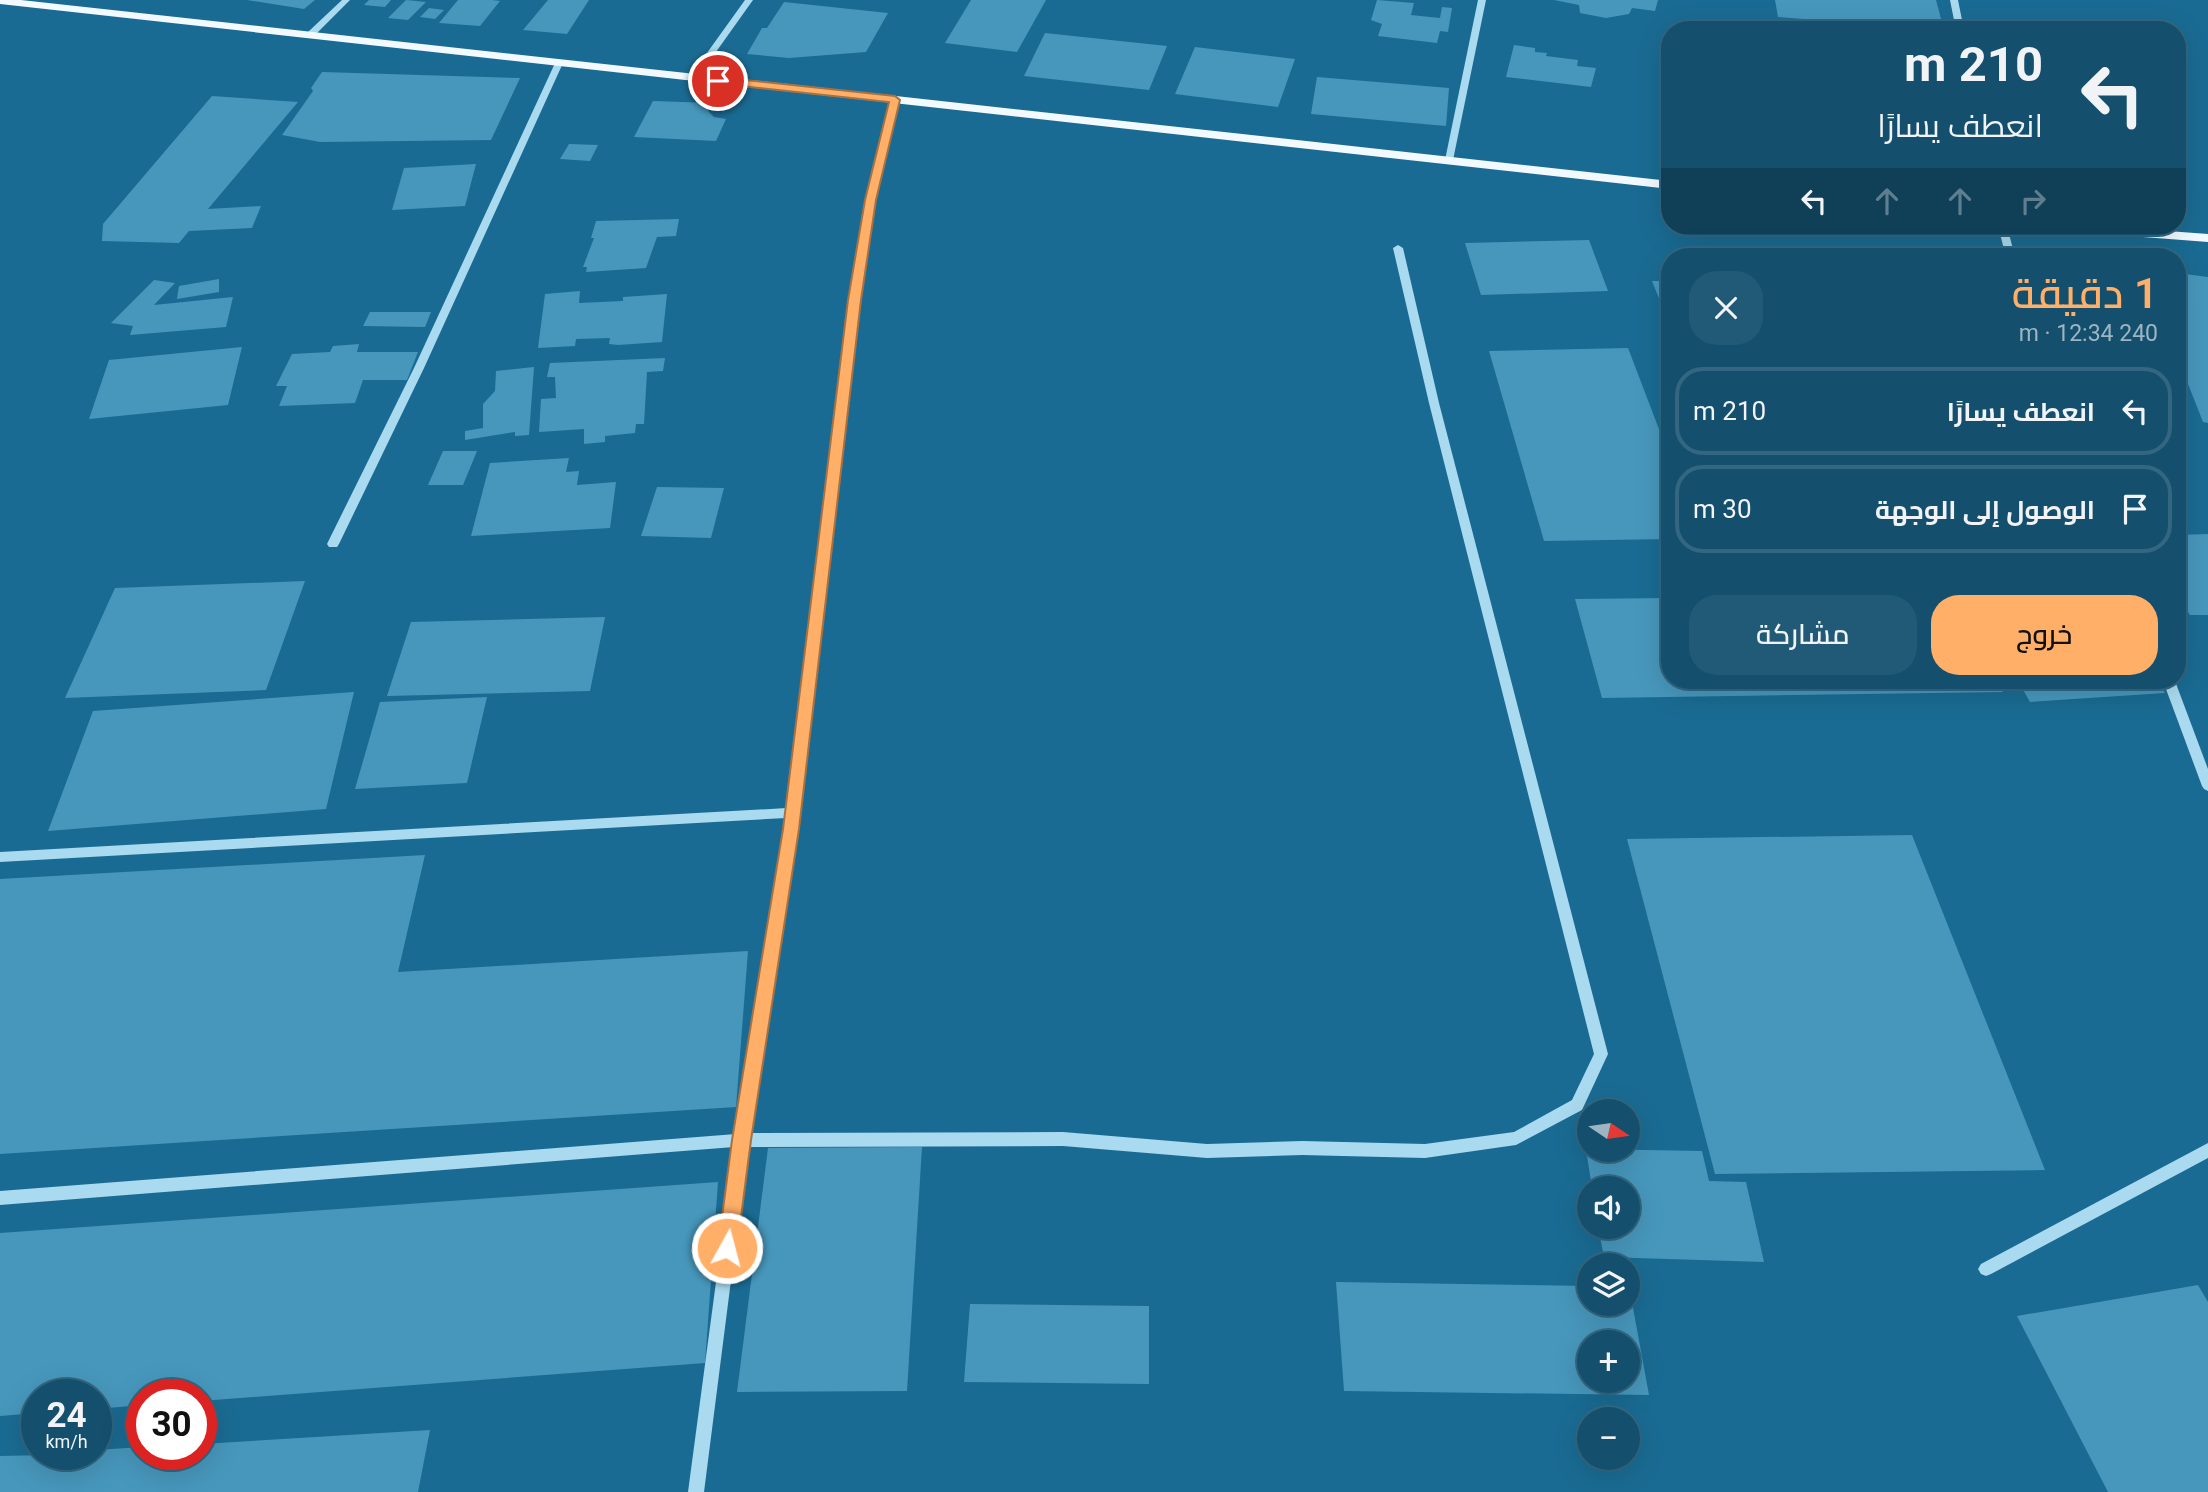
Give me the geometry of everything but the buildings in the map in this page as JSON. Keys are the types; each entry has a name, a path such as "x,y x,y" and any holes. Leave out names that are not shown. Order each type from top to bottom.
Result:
{"main road":[{"path":"0,1 1661,184"},
{"path":"2169,235 2208,238"}],"street":[{"path":"311,34 346,0"},
{"path":"693,78 749,0"},
{"path":"1449,160 1482,0"},
{"path":"1954,0 1958,21"},
{"path":"334,544 419,368 559,64"},
{"path":"696,1492 742,1140 793,813 855,300 870,200 895,100"},
{"path":"0,1198 742,1140 1063,1139 1207,1151 1302,1148 1425,1151 1516,1138 1577,1105 1601,1054 1437,416 1398,248"},
{"path":"2172,689 2208,786"},
{"path":"0,857 793,813"},
{"path":"1986,1269 2208,1150"}],"route":[{"path":"718,81 895,100 870,200 855,300 791,829 727,1248"}]}
